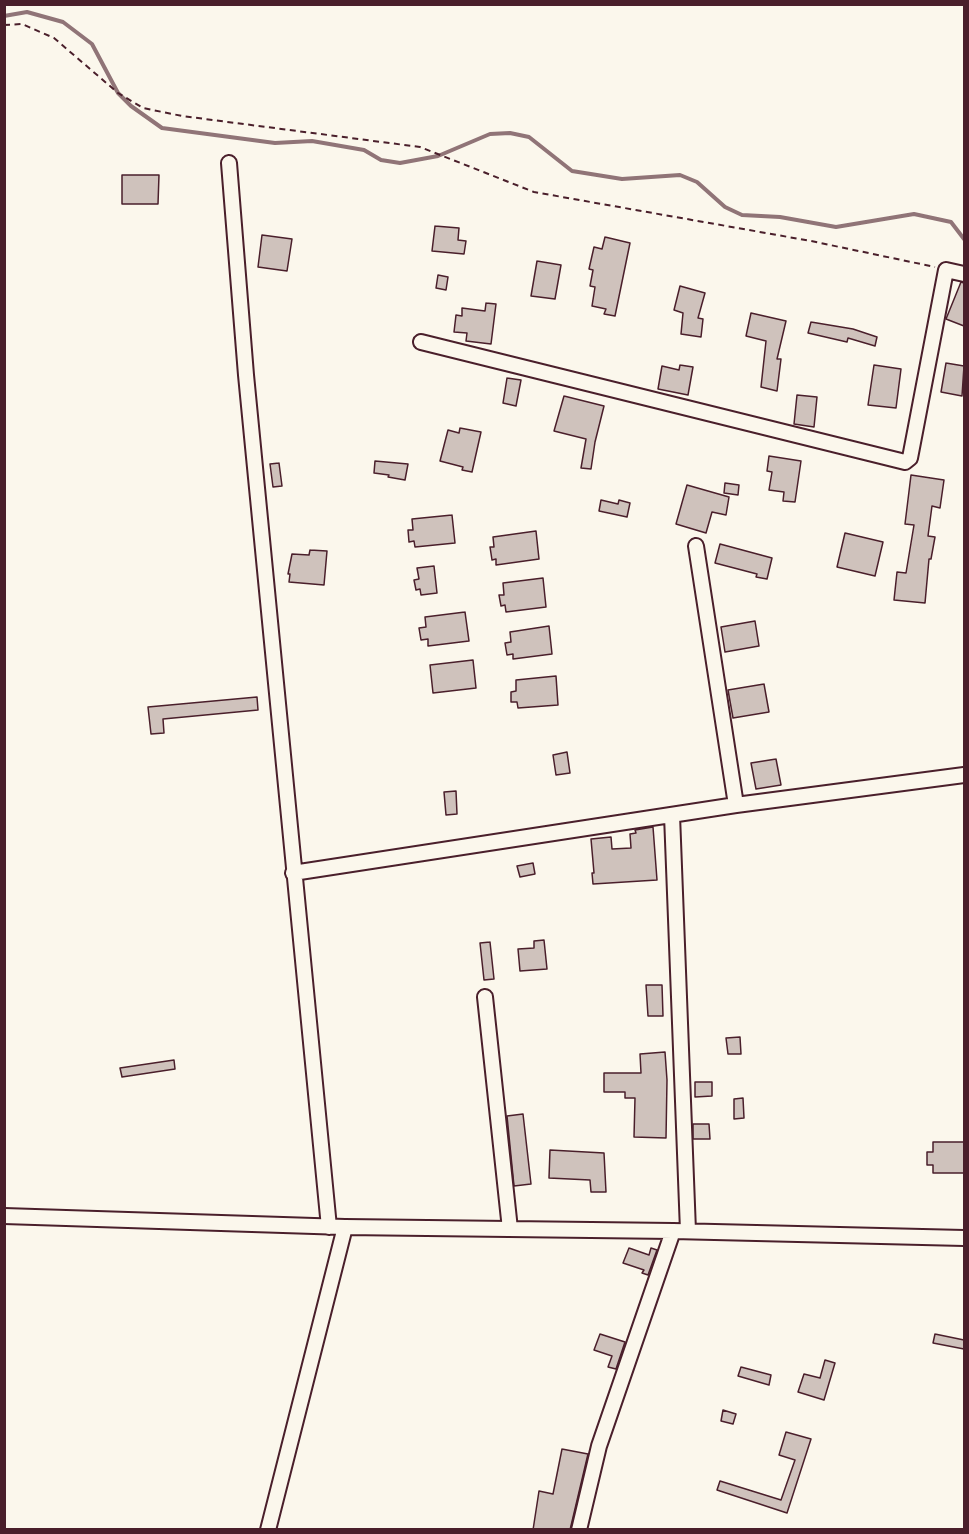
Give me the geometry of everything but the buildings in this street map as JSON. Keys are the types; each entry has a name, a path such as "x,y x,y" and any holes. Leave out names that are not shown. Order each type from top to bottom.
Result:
{"street":[{"path":"229,163 247,386 329,1227"},
{"path":"421,342 905,462 910,459 946,270 964,274"},
{"path":"696,546 736,805"},
{"path":"293,873 736,805 964,775"},
{"path":"672,815 688,1231"},
{"path":"485,997 510,1229"},
{"path":"4,1216 329,1227 688,1231 964,1238"},
{"path":"268,1530 345,1227"},
{"path":"579,1530 599,1446 673,1231"}],"path":[{"path":"4,26 22,24 54,38 118,93 143,108 182,116 420,147 468,168 534,192 811,241 946,270"}],"waterway":[{"path":"4,16 27,12 63,22 92,44 118,93 131,106 162,128 275,143 312,141 364,150 381,160 400,163 438,156 490,134 510,133 529,137 572,171 622,179 680,175 697,182 725,207 742,215 780,217 836,227 914,214 951,222 964,239"}]}
